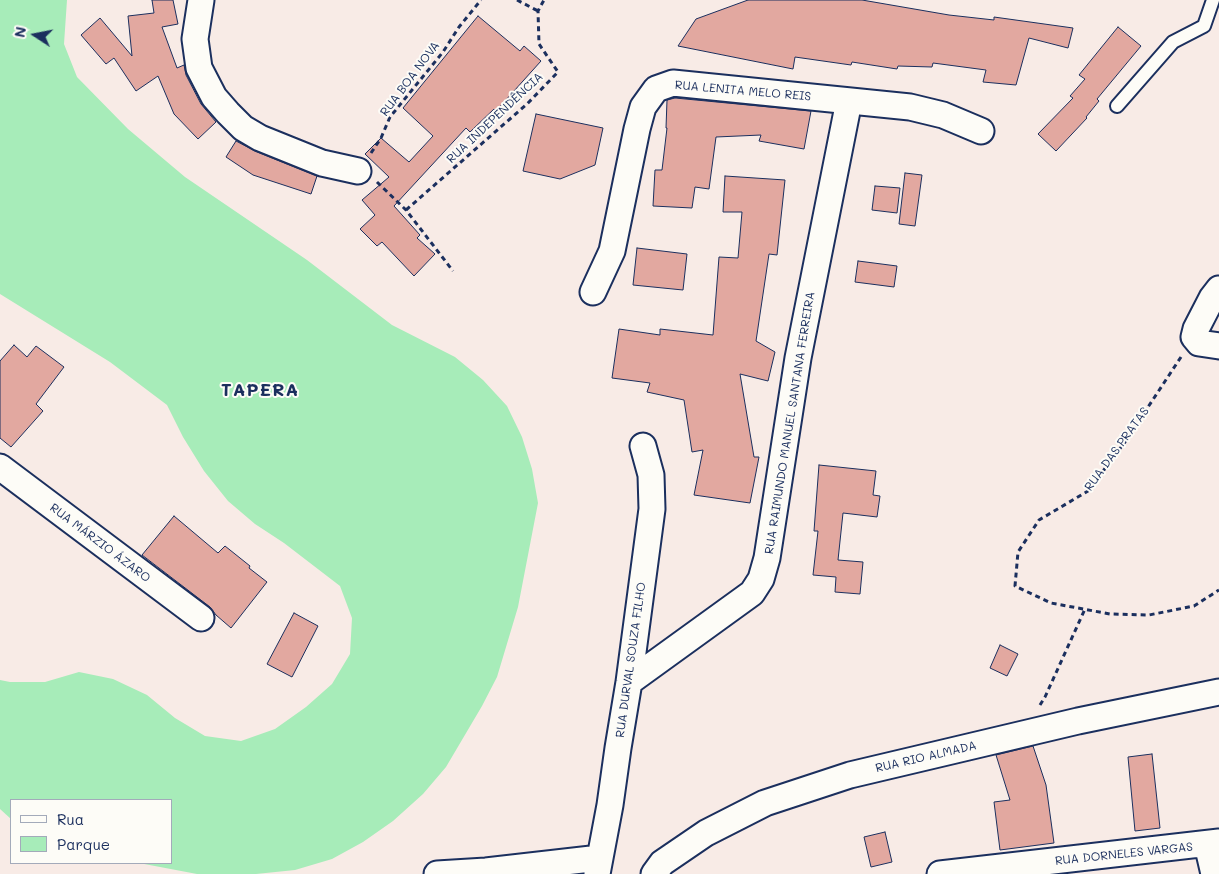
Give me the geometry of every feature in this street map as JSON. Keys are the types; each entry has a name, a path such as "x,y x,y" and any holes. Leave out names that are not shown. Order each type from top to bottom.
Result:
{"street":[{"path":"201,0 195,39 198,68 214,97 228,113 243,128 260,138 322,163 358,171"},
{"name":"RUA LENITA MELO REIS","path":"593,292 612,251 636,129 644,107 656,89 673,83 910,107 943,115 981,131"},
{"name":"RUA RAIMUNDO MANUEL SANTANA FERREIRA","path":"629,682 752,593 761,579 767,558 798,358 849,102"},
{"path":"1219,289 1212,298 1196,329 1194,337 1199,343 1219,346"},
{"name":"RUA DURVAL SOUZA FILHO","path":"598,866 610,805 629,682 652,509 651,475 643,446"},
{"name":"RUA MÁRZIO ÁZARO","path":"0,467 201,618"},
{"name":"RUA RIO ALMADA","path":"654,874 662,863 706,833 765,803 850,775 1078,721 1219,692"},
{"path":"1213,843 1214,874"},
{"name":"RUA DORNELES VARGAS","path":"940,874 1213,843"},
{"path":"437,874 598,866"}],"lane":[{"path":"1117,106 1173,42 1204,26 1213,0"}],"path":[{"name":"RUA BOA NOVA","path":"358,171 381,138 390,117 443,52 459,27 481,0"},
{"path":"517,0 538,11"},
{"name":"RUA INDEPENDÊNCIA","path":"406,210 527,104 558,72 538,44 538,11 544,0"},
{"path":"358,171 372,176 406,210 453,271"},
{"name":"RUA DAS PRATAS","path":"1194,337 1126,442 1088,491 1038,520 1018,552 1015,586 1051,603 1110,614 1149,615 1194,606 1219,590"},
{"path":"1020,735 1046,697 1084,609"}],"green space":[{"path":"0,0 67,0 64,44 77,77 128,129 185,177 307,260 392,325 455,357 483,380 507,406 522,437 532,469 538,503 518,607 497,677 482,706 446,767 423,794 393,821 363,842 332,859 295,870 256,874 197,874 144,864 172,864 172,799 10,799 10,818 0,809 0,680 10,682 45,682 79,672 113,679 147,695 175,718 205,736 241,741 275,729 306,707 332,684 350,654 352,618 340,586 284,543 255,524 228,501 204,471 183,437 167,405 110,362 0,294"}],"building":[{"path":"152,0 173,0 178,24 162,27 177,68 184,65 186,75 201,104 216,122 198,139 174,114 158,76 136,91 114,58 106,64 81,35 100,18 132,56 128,16 154,13"},
{"path":"748,0 862,0 949,15 994,20 994,17 1073,28 1068,48 1029,38 1016,85 983,82 986,70 933,63 932,67 898,66 897,69 852,62 851,65 795,57 793,69 678,46 696,19"},
{"path":"478,16 520,51 524,46 541,61 496,111 494,109 470,132 466,128 394,206 420,235 417,238 435,254 414,276 382,242 377,246 360,229 375,215 362,200 389,177 365,154 381,138 409,162 433,136 403,108"},
{"path":"1118,27 1141,46 1097,99 1099,101 1087,118 1056,151 1038,134 1073,98 1070,96 1085,79 1079,75"},
{"path":"675,98 811,111 804,149 759,141 761,135 716,137 709,189 695,187 692,208 653,206 655,170 662,170 667,128 667,100"},
{"path":"536,114 603,128 595,165 560,179 523,171"},
{"path":"236,141 255,151 317,176 311,194 253,175 226,157"},
{"path":"905,173 922,175 915,226 899,224"},
{"path":"725,176 785,180 777,255 769,254 756,341 775,352 768,381 740,374 754,457 759,457 750,503 694,495 703,450 692,452 684,400 647,392 650,383 612,378 619,329 660,335 660,329 713,335 719,257 738,258 742,212 723,212"},
{"path":"875,186 900,188 897,213 872,210"},
{"path":"637,248 687,254 683,290 633,285"},
{"path":"858,261 897,266 894,287 855,282"},
{"path":"14,345 27,357 36,346 64,367 36,404 43,411 11,447 0,438 0,361"},
{"path":"819,465 876,471 873,495 880,496 877,517 843,513 838,560 863,562 860,594 835,592 836,577 813,575 818,531 814,531"},
{"path":"174,516 218,553 225,546 267,582 231,628 210,607 142,555"},
{"path":"294,613 318,626 292,677 267,664"},
{"path":"1000,645 1018,654 1007,676 990,668"},
{"path":"1033,746 1046,785 1054,843 1000,850 994,802 1010,800 996,755"},
{"path":"1152,754 1160,828 1135,831 1128,757"},
{"path":"885,832 892,862 871,867 864,837"}],"district":[{"name":"TAPERA","path":"260,390"}]}
